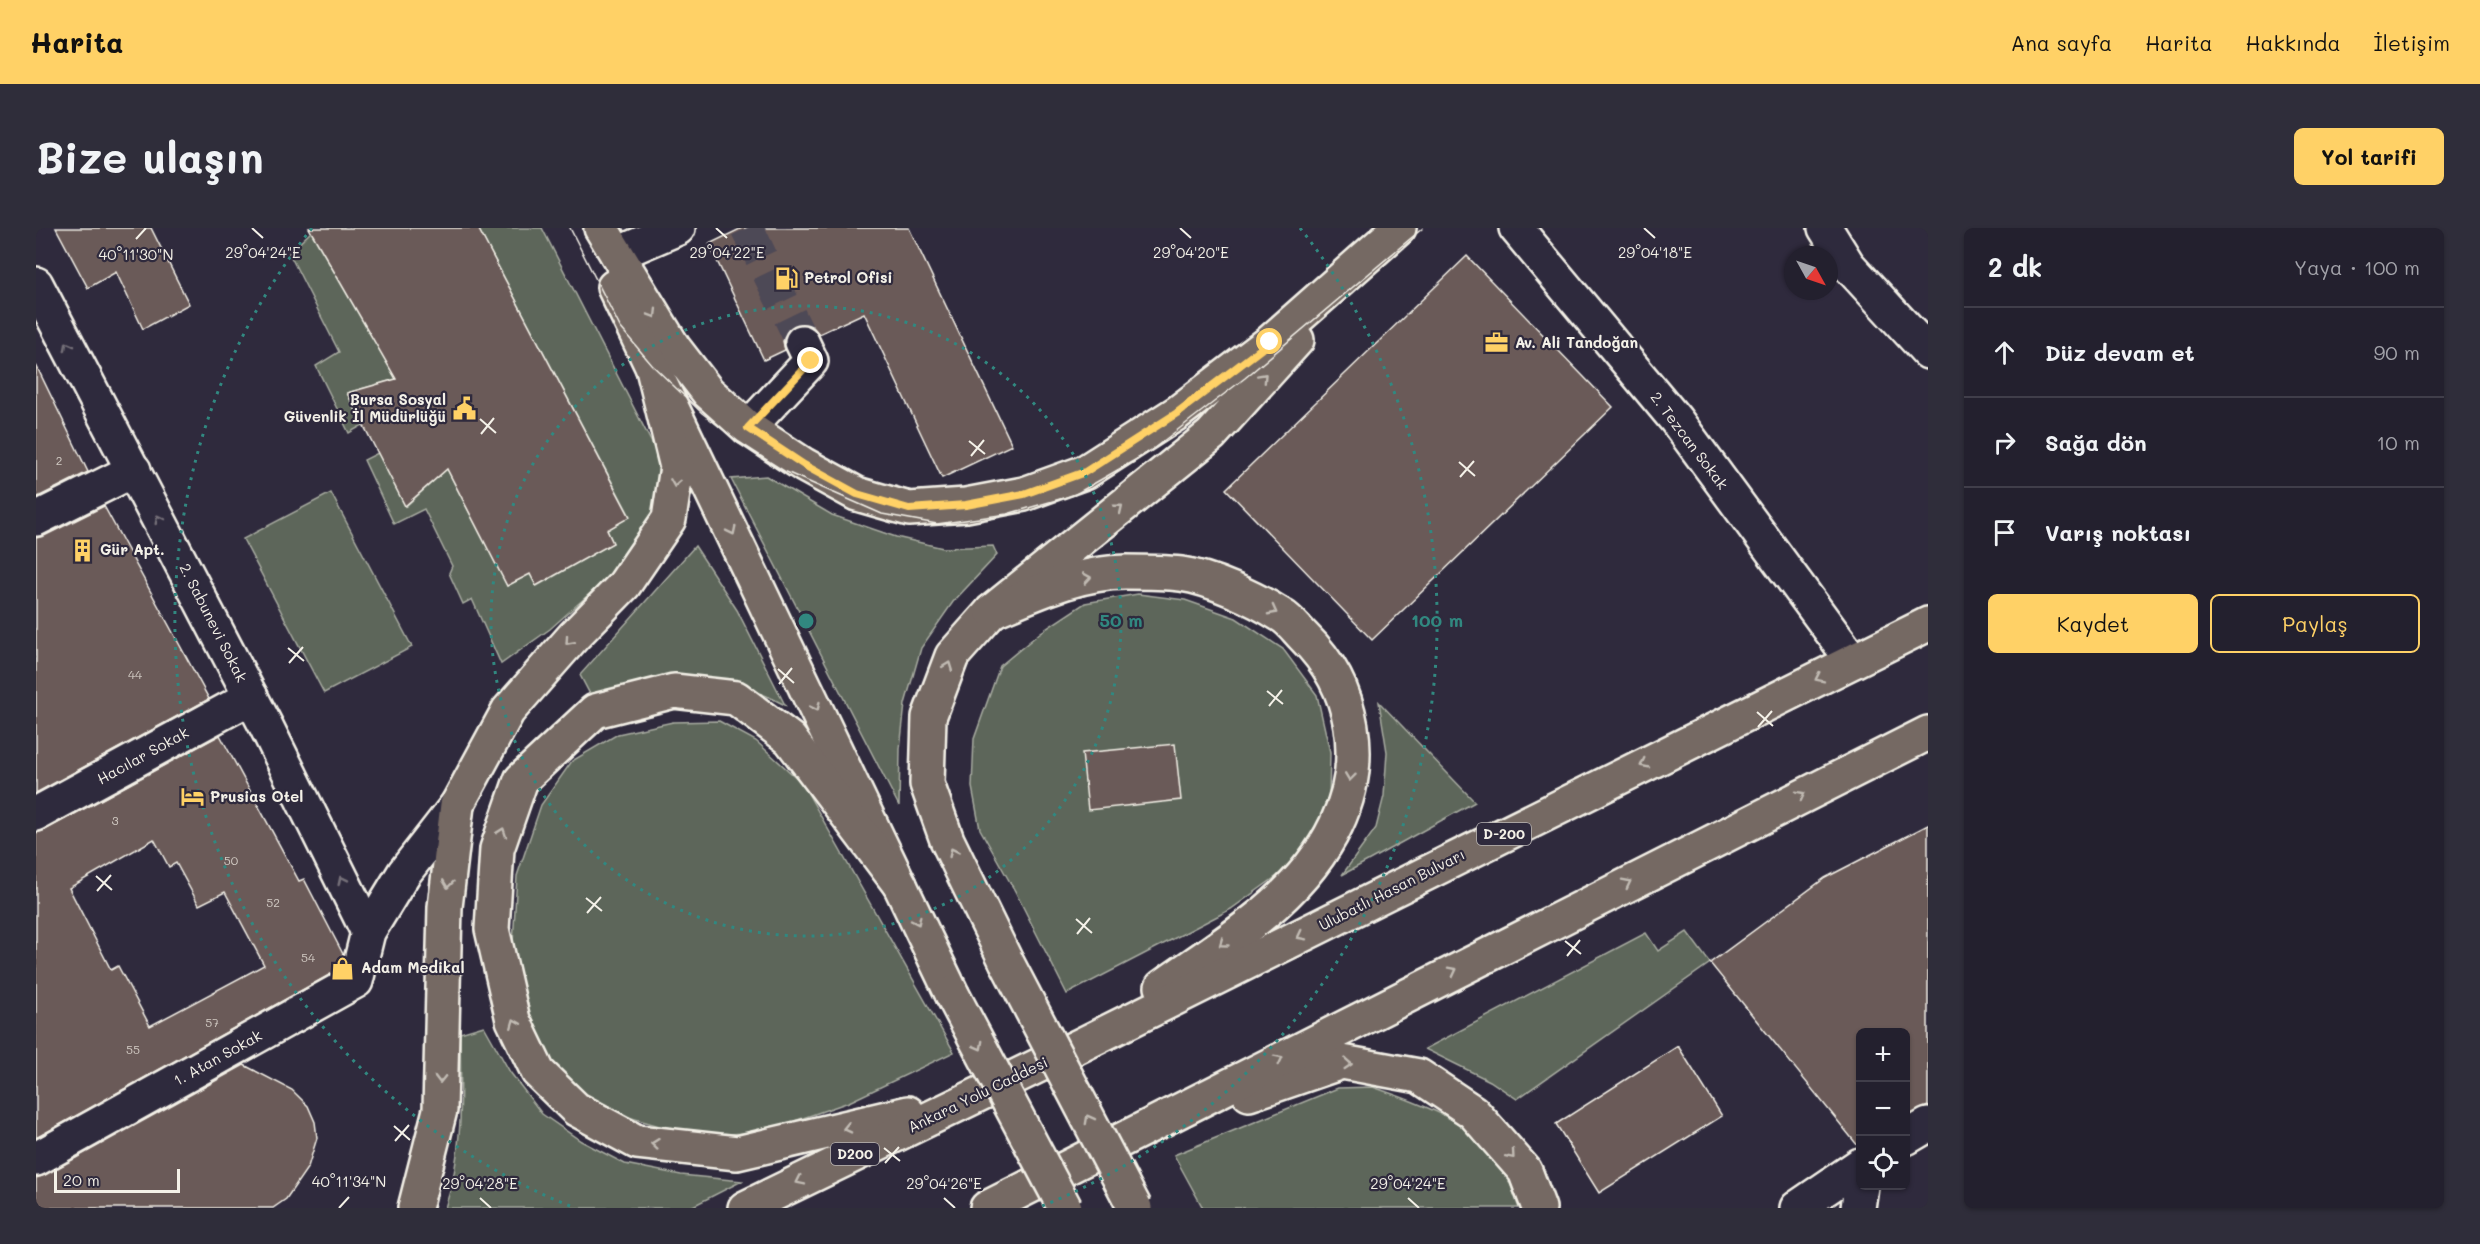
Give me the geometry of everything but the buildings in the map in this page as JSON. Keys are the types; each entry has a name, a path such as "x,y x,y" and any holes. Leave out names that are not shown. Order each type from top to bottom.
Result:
{"main road":[{"path":"586,228 952,994 1065,1208"},
{"path":"609,241 674,348 708,392 748,428 804,465 857,494 909,509 966,505 1024,494 1085,472 1177,413 1270,342 1399,228"},
{"path":"1135,1208 1006,961 946,840 927,784 928,717 952,656 992,611 1211,435 1322,314 1366,259"},
{"path":"415,1208 440,1110 445,907 457,805 508,711 574,636 624,585 669,519 677,467 652,365"},
{"path":"992,611 1061,582 1124,572 1182,574 1238,592 1283,616 1316,648 1342,689 1353,737 1350,783 1336,825 1313,862 1278,904 1081,1045"},
{"name":"Ulubatlı Hasan Bulvarı","path":"1081,1045 1928,624"},
{"path":"900,885 790,739 736,698 674,691 595,711 521,780 497,849 492,929 513,1020 538,1072 576,1109 637,1142 737,1153 966,1100"},
{"path":"987,1208 1008,1200 1133,1133 1928,733"},
{"name":"Ankara Yolu Caddesi","path":"745,1208 1081,1045"},
{"path":"1133,1133 1342,1062 1419,1076 1473,1112 1525,1171 1539,1208"}],"street":[{"path":"609,241 678,228"},
{"name":"2. Tezcan Sokak","path":"1516,228 1676,420 1853,661"},
{"path":"1825,228 1848,265 1928,352"},
{"name":"2. Sabunevi Sokak","path":"36,284 251,697 368,932"},
{"path":"748,428 811,361 802,342"},
{"path":"36,519 134,470"},
{"name":"Hacılar Sokak","path":"36,814 251,697"},
{"name":"1. Atan Sokak","path":"36,1159 356,981 368,932 405,873 457,805"},
{"path":"1909,1136 1928,1125"},
{"path":"1797,1208 1856,1168"},
{"path":"1857,1208 1860,1190"}],"green space":[{"path":"478,228 542,228 659,457 659,512 633,555 550,629 501,664 472,599 463,604 449,573 452,566 424,509 394,524 364,460 378,453 406,506 447,469 507,586 530,574 537,586 613,543 607,530 630,516"},
{"path":"311,232 396,379 347,393 363,425 349,433 316,366 339,352 289,253"},
{"path":"766,476 832,515 896,537 943,548 993,546 997,555 953,602 921,648 905,704 900,749 899,806 731,479"},
{"path":"331,493 412,647 324,693 243,539"},
{"path":"695,546 737,610 785,705 734,683 689,677 644,682 591,696 580,675"},
{"path":"1138,594 1185,600 1236,618 1283,649 1317,695 1330,752 1329,801 1309,845 1277,876 1231,909 1067,994 1015,891 980,829 972,787 974,739 1000,666 1041,632 1085,603"},
{"path":"1379,702 1475,802 1342,875 1376,828 1384,796 1387,752"},
{"path":"719,721 756,741 802,783 954,1052 849,1102 763,1132 694,1136 625,1116 580,1093 547,1062 526,1010 513,943 517,876 541,805 572,761 618,734 673,722"},
{"path":"1687,932 1710,963 1517,1099 1490,1081 1425,1049 1646,933 1658,951"},
{"path":"484,1026 510,1072 542,1114 581,1141 625,1164 681,1175 742,1181 689,1208 445,1208 456,1165 460,1121 460,1033"},
{"path":"1373,1087 1428,1108 1463,1127 1479,1139 1504,1169 1519,1208 1203,1208 1174,1155 1338,1088"}],"tunnel":[{"path":"747,228 802,342"}],"tram line":[{"path":"570,228 620,327 652,365 702,413 739,442 784,471 882,514 937,524 1007,514 1074,495 1149,452 1245,378 1423,228"}],"place":[{"name":"Petrol Ofisi","path":"786,278"},
{"name":"Av. Ali Tandoğan","path":"1497,343"},
{"name":"Bursa Sosyal Güvenlik İl Müdürlüğü","path":"464,409"},
{"name":"Gür Apt.","path":"82,550"},
{"name":"Prusias Otel","path":"192,797"},
{"name":"Adam Medikal","path":"343,968"}],"route":[{"path":"811,361 748,428 804,465 857,494 909,509 966,505 1024,494 1085,472 1177,413 1270,342"}]}
